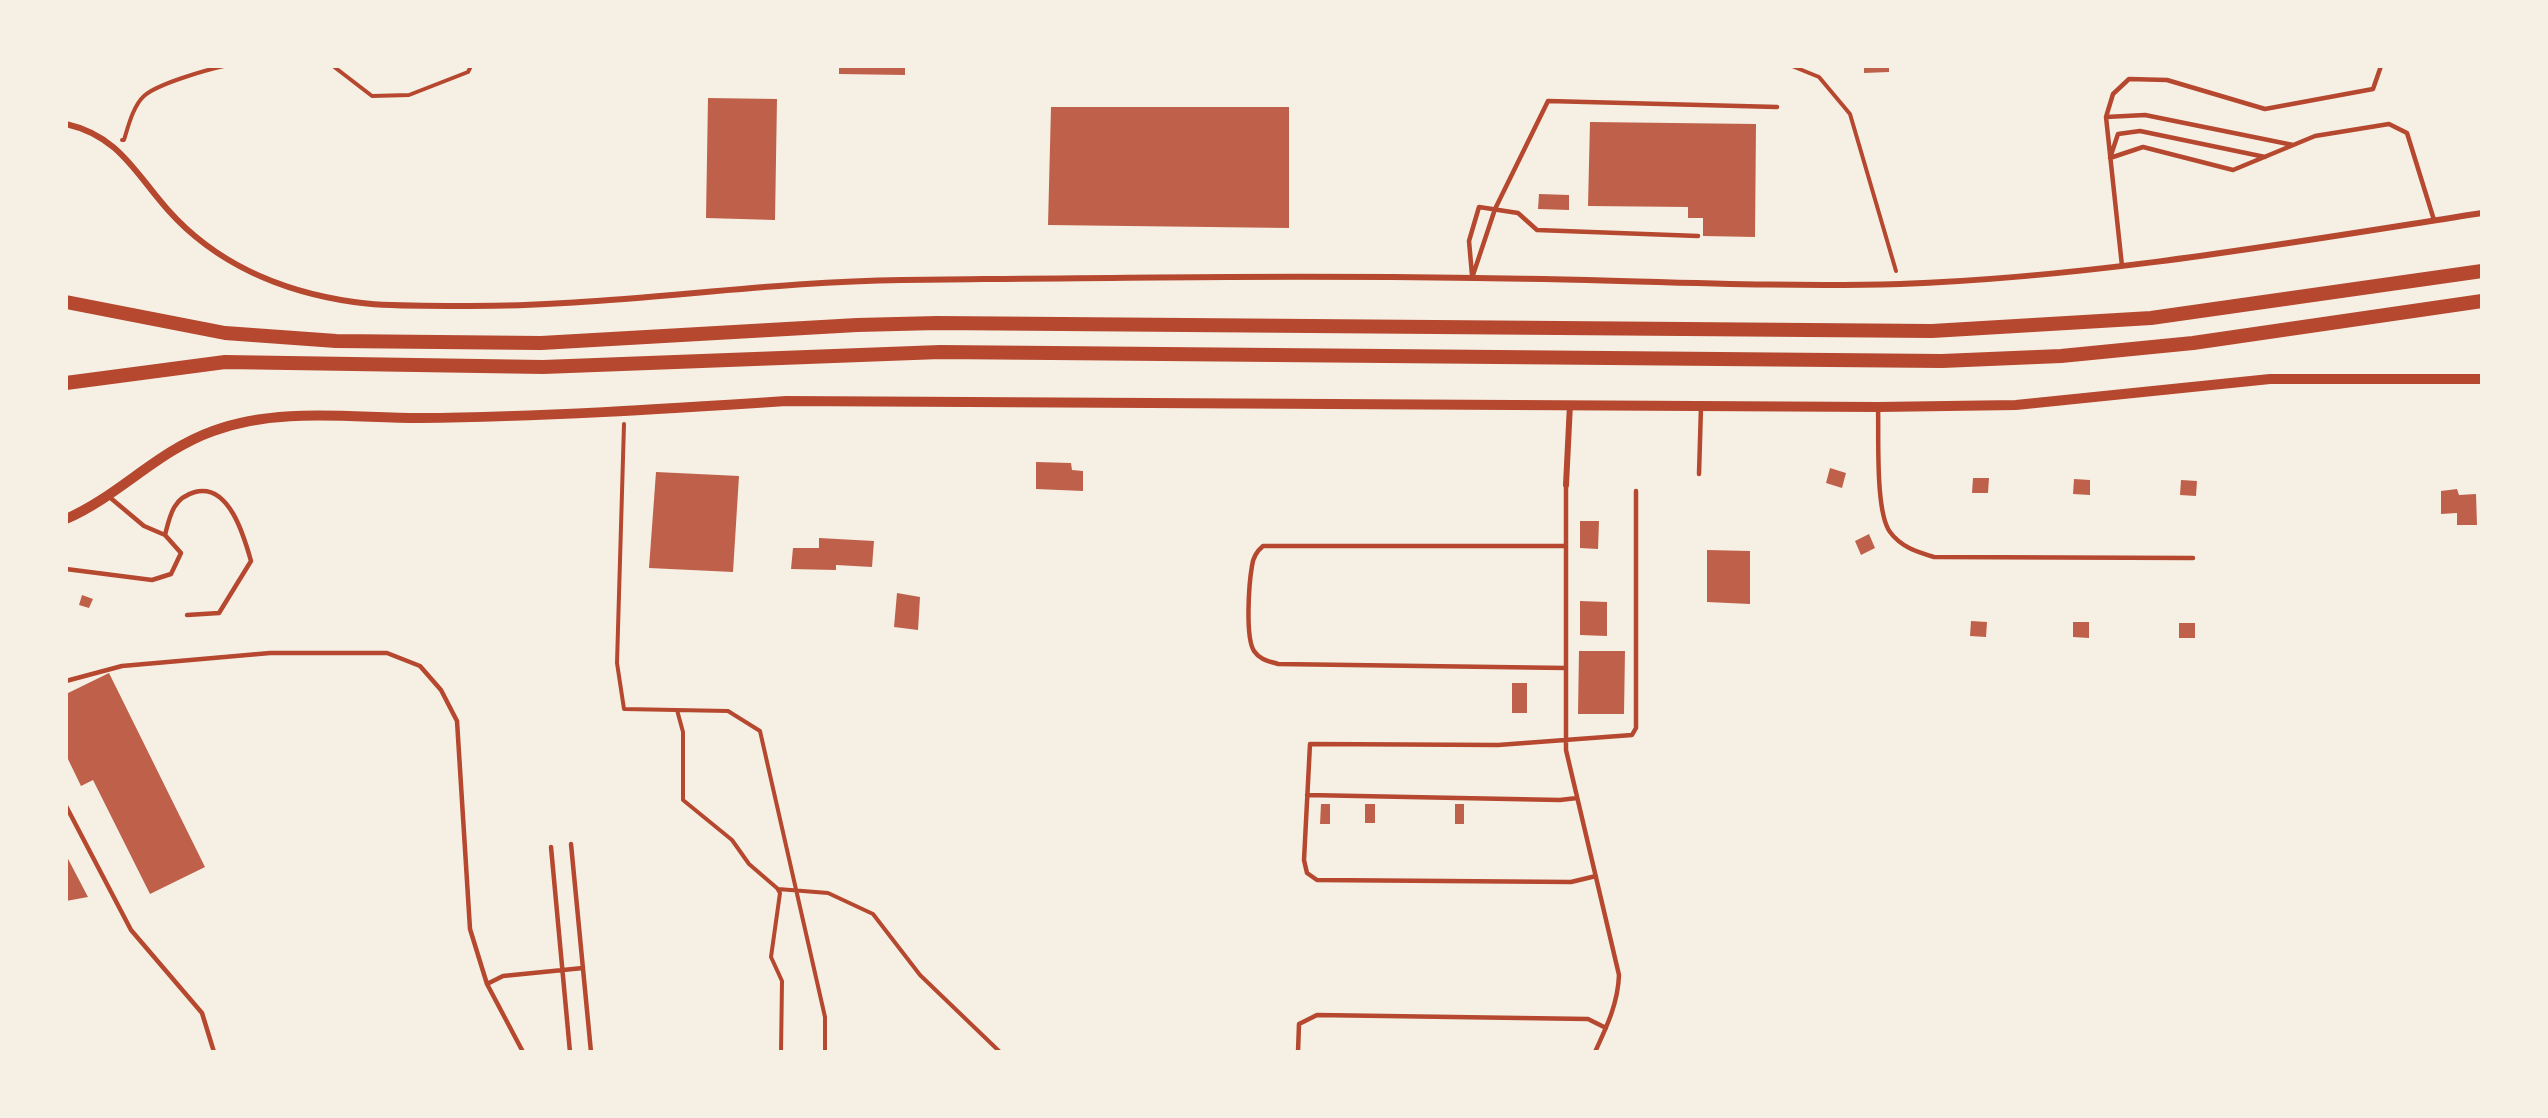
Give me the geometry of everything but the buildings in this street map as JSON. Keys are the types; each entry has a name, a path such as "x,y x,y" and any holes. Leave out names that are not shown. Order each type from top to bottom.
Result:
{"main road":[{"path":"66,302 225,333 336,341 541,343 857,325 937,323 1932,331 2151,318 2482,270"},
{"path":"66,383 225,362 543,367 940,352 1942,361 2061,356 2193,343 2482,301"}],"street":[{"path":"66,124 102,137 129,159 170,212 222,257 252,274 300,291 355,303 522,307 892,280 1472,278 1900,284 2122,266 2482,213"},
{"path":"66,519 86,510 180,444 213,430 252,420 289,416 419,418 625,412 786,401 1570,403 1878,407 2016,405 2270,379 2482,379"},
{"path":"1566,484 1570,403"}],"lane":[{"path":"2122,266 2106,117 2113,94 2129,79 2167,80 2265,109 2373,89 2381,66"},
{"path":"1472,278 1495,209 1548,100 1777,107"},
{"path":"2106,117 2145,115 2293,145"},
{"path":"2110,158 2143,147 2233,170 2315,136 2389,124 2406,133 2434,220"},
{"path":"2110,158 2118,134 2140,131 2265,157"},
{"path":"1472,278 1469,241 1479,207 1518,213 1537,230 1698,236"},
{"path":"1699,474 1701,404"},
{"path":"1878,407 1881,507 1889,531 1911,551 1934,557 2193,558"},
{"path":"1566,484 1566,738 1577,798 1619,975 1619,993 1595,1052"},
{"path":"165,535 172,509 183,495 204,490 219,495 242,530 251,561 219,613 187,615"},
{"path":"1596,876 1571,882 1317,880 1307,873 1304,860 1310,744 1498,745 1566,738 1632,735 1636,728 1636,491"},
{"path":"66,569 152,580 171,574 181,553 165,535 144,526 108,495"},
{"path":"1566,546 1263,546 1257,552 1252,565 1249,637 1253,650 1262,659 1278,664 1566,668"},
{"path":"66,681 122,666 270,653 387,653 420,666 441,690 457,721 470,929 487,984 523,1052"},
{"path":"1307,795 1560,800 1577,798"},
{"path":"66,806 131,930 202,1013 214,1052"},
{"path":"571,844 591,1052"},
{"path":"551,847 570,1052"},
{"path":"487,984 503,976 583,968"},
{"path":"1298,1052 1299,1024 1317,1015 1588,1019 1606,1028"}],"path":[{"path":"102,137 124,140 129,123 143,96 207,69 224,66"},
{"path":"333,66 372,96 409,94 468,72 471,66"},
{"path":"1792,66 1819,77 1850,114 1900,284"},
{"path":"625,412 617,663 624,709 728,711 760,731 825,1017 825,1052"},
{"path":"676,710 683,732 683,800 732,840 749,864 780,893 771,957 782,981 781,1052"},
{"path":"778,889 828,893 873,914 920,975 1000,1052"}]}
